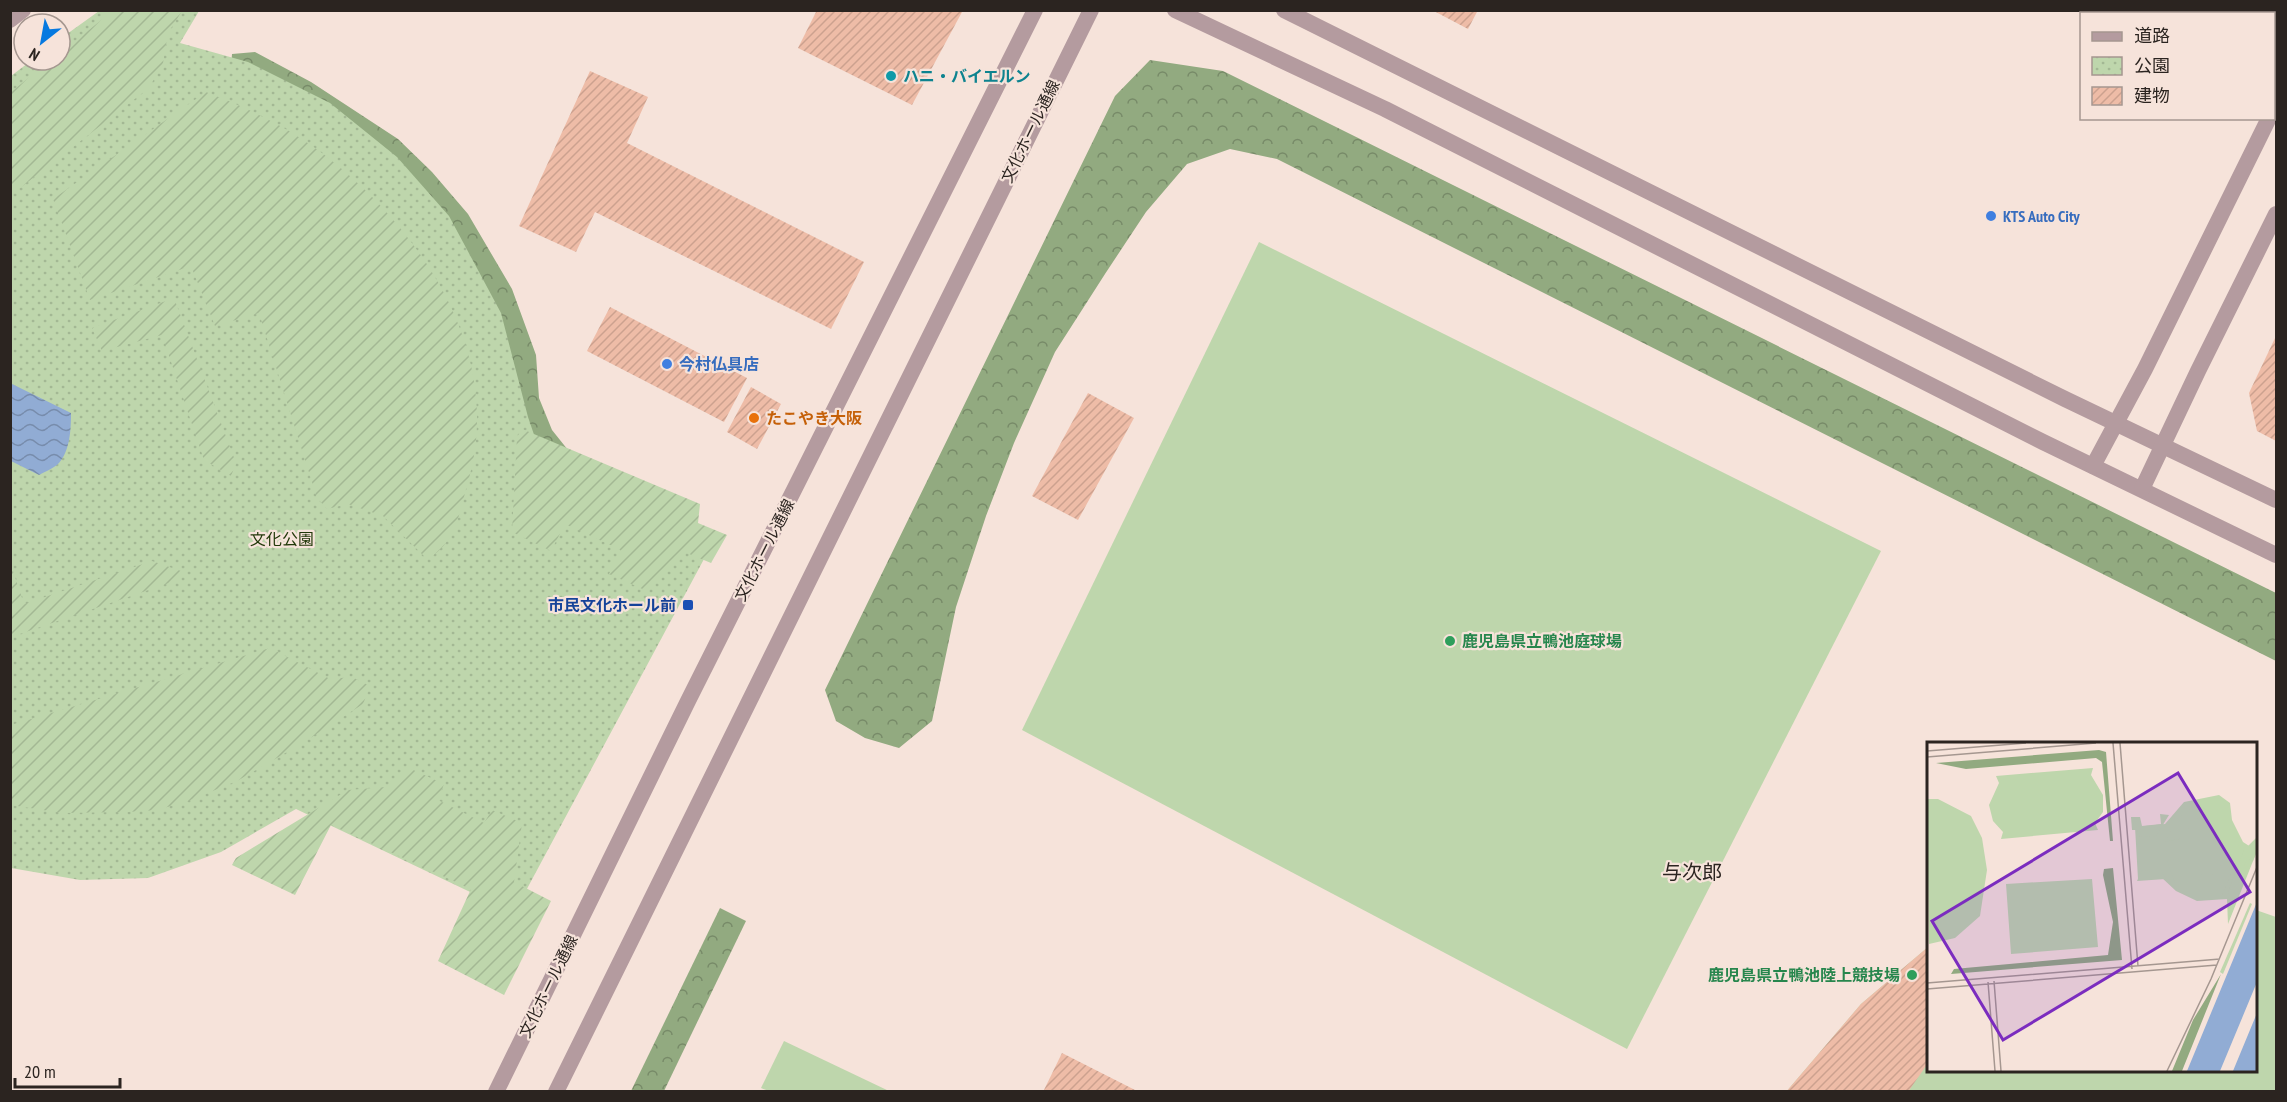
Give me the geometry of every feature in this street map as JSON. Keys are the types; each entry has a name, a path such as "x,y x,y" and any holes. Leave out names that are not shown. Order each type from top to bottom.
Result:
{"street":[{"path":"10,20 23,10"},
{"name":"文化ホール通線","path":"496,1092 688,701 1035,10"},
{"name":"文化ホール通線","path":"556,1092 1091,10"},
{"path":"1174,10 1385,110 2093,466 2277,555"},
{"path":"1284,10 2116,423 2277,500"},
{"path":"2093,466 2145,369 2268,120"},
{"path":"2142,489 2277,214"}],"green space":[{"path":"114,10 182,11 168,33 163,63 149,88 11,195 11,92 36,72 72,72 72,43"},
{"name":"文化公園","path":"99,11 199,11 180,43 248,62 330,103 397,157 449,216 501,313 528,417 546,470 711,546 514,913 296,809 221,852 148,878 80,880 11,868 11,76 16,72 72,72 72,30"},
{"path":"255,52 311,82 398,139 432,172 468,214 512,289 536,355 539,398 552,430 576,460 557,500 231,67 232,54"},
{"path":"1150,60 1223,71 2276,593 2276,661 1277,159 1230,149 1187,164 1146,212 1055,352 1014,443 986,516 956,607 932,721 899,748 865,738 836,721 825,690 1115,96"},
{"path":"206,92 268,119 298,136 326,156 394,221 423,259 447,300 465,343 475,388 476,434 468,482 459,515 445,545 427,559 383,516 348,504 327,509 317,498 259,313 215,326 191,266 90,300 53,199"},
{"name":"鹿児島県立鴨池庭球場","path":"1259,242 1881,551 1627,1049 1022,730"},
{"path":"174,298 236,463 231,476 204,460 162,335 102,351 92,328"},
{"path":"522,429 700,504 698,523 727,535 711,563 682,551 647,591 609,574 621,550 565,524 551,551 512,532 517,437"},
{"path":"152,561 181,571 172,582 11,637 11,565 24,604"},
{"path":"270,648 330,679 352,677 370,686 363,704 301,744 237,781 188,801 157,810 62,813 11,805 11,725"},
{"path":"409,768 444,784 438,800 484,823 492,810 522,823 514,882 551,901 504,995 438,961 471,889 331,825 295,895 232,865 236,858 348,790 386,787"},
{"path":"720,908 746,921 664,1091 631,1091"},
{"name":"鹿児島県立鴨池陸上競技場","path":"2257,910 2276,917 2276,1091 1786,1092 1861,1004 1927,948 1927,1072 2257,1072"},
{"path":"784,1041 889,1091 769,1091 761,1088"}],"water":[{"path":"10,383 71,413 70,434 65,454 57,465 39,475 11,461"}],"building":[{"name":"ハニ・バイエルン","path":"817,10 961,10 962,12 912,105 798,48"},
{"path":"1432,10 1478,10 1468,29"},
{"path":"590,71 648,97 627,143 864,262 831,329 595,212 576,252 519,226"},
{"name":"今村仏具店","path":"610,307 747,378 724,422 587,351"},
{"path":"2276,336 2276,441 2257,431 2249,393"},
{"name":"たこやき大阪","path":"751,387 781,404 757,449 727,432"},
{"path":"1088,393 1134,418 1078,520 1032,496"},
{"path":"1927,948 1927,1064 1908,1092 1786,1092 1861,1004"},
{"path":"1062,1053 1139,1092 1043,1092"}],"place":[{"name":"ハニ・バイエルン","path":"891,76"},
{"name":"KTS Auto City","path":"1991,216"},
{"name":"今村仏具店","path":"667,364"},
{"name":"たこやき大阪","path":"754,418"},
{"name":"市民文化ホール前","path":"688,605"},
{"name":"鹿児島県立鴨池庭球場","path":"1450,641"},
{"name":"鹿児島県立鴨池陸上競技場","path":"1912,975"}],"district":[{"name":"与次郎","path":"1692,872"}]}
